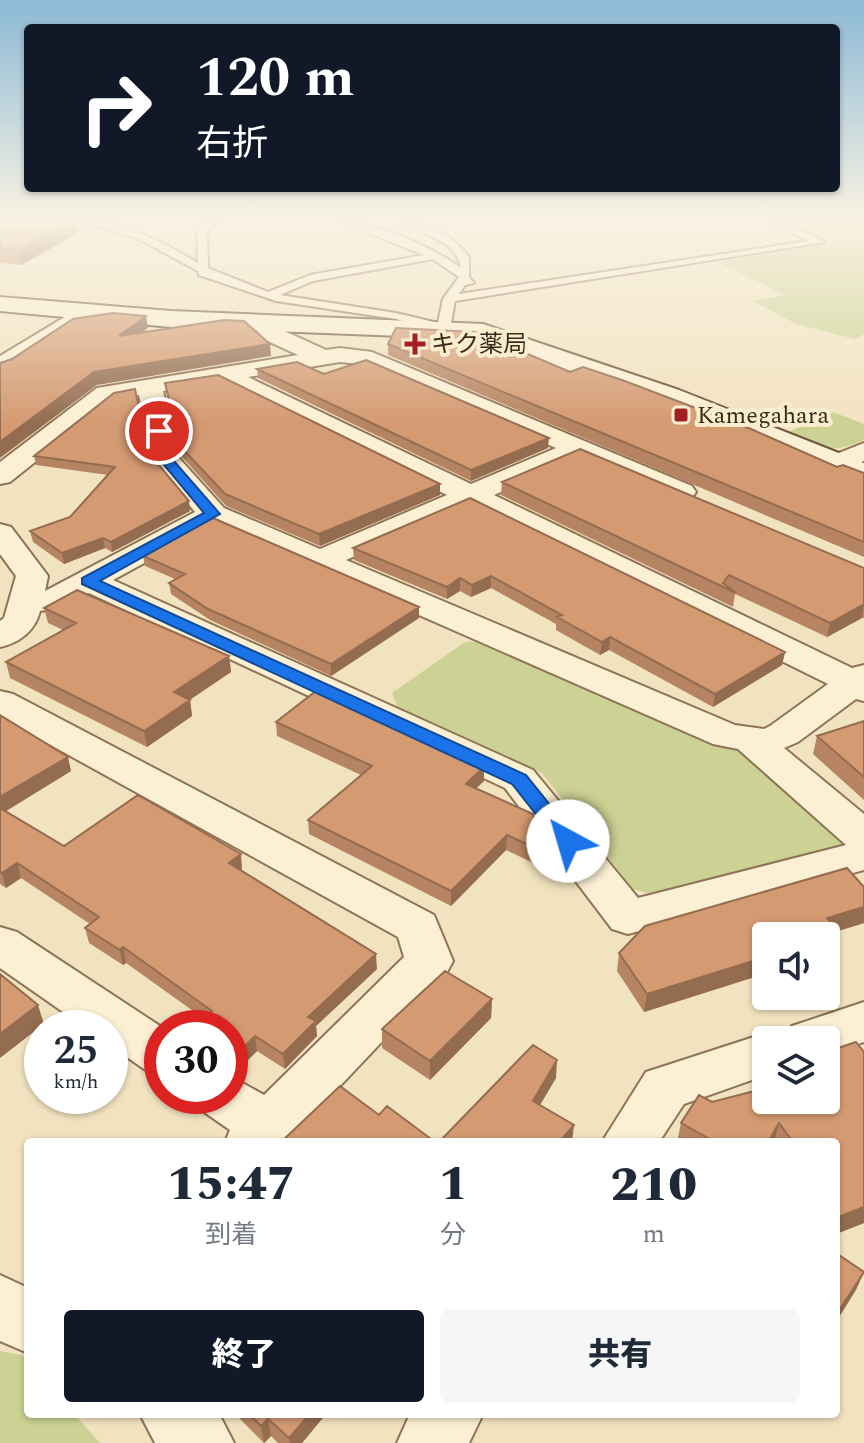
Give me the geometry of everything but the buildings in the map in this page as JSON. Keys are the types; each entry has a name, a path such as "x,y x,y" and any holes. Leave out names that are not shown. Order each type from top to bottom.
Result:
{"street":[{"path":"0,304 299,326 446,314 483,332 855,463"},
{"path":"4,361 83,312"},
{"path":"266,324 267,332 324,358"},
{"path":"0,476 106,393 324,358 364,357 707,503"},
{"path":"223,374 861,683"},
{"path":"149,386 166,460 213,514 714,730 752,741 768,741 784,734 861,683"},
{"path":"320,560 580,448"},
{"path":"25,602 50,601 213,514"},
{"path":"0,533 32,576 20,622 0,637"},
{"path":"88,581 519,779 628,917 864,855"},
{"path":"0,702 418,927 429,961 260,1134 241,1114"},
{"path":"752,741 864,837"},
{"path":"0,944 144,1042"},
{"path":"840,1030 864,1022"},
{"path":"632,1138 665,1088 752,1059"},
{"path":"0,1305 24,1320"},
{"path":"177,1418 201,1443"},
{"path":"430,1443 447,1418"}],"lane":[{"path":"253,289 323,307 411,317 446,314 545,289"},
{"path":"270,295 283,289"},
{"path":"446,314 458,289"},
{"path":"299,326 323,307"}],"green space":[{"path":"773,289 864,289 864,334 855,339 796,324 753,301 785,295"},
{"path":"833,412 864,424 864,440 826,448 789,432"},
{"path":"485,641 752,758 851,841 846,851 667,899 633,889 542,773 399,711 392,693 465,642"},
{"path":"0,1351 24,1357 24,1418 78,1418 100,1443 0,1443"}],"place":[{"name":"キク薬局","path":"415,344"},
{"name":"Kamegahara","path":"681,415"}],"route":[{"path":"159,431 166,460 213,514 88,581 519,779 568,841"}]}
